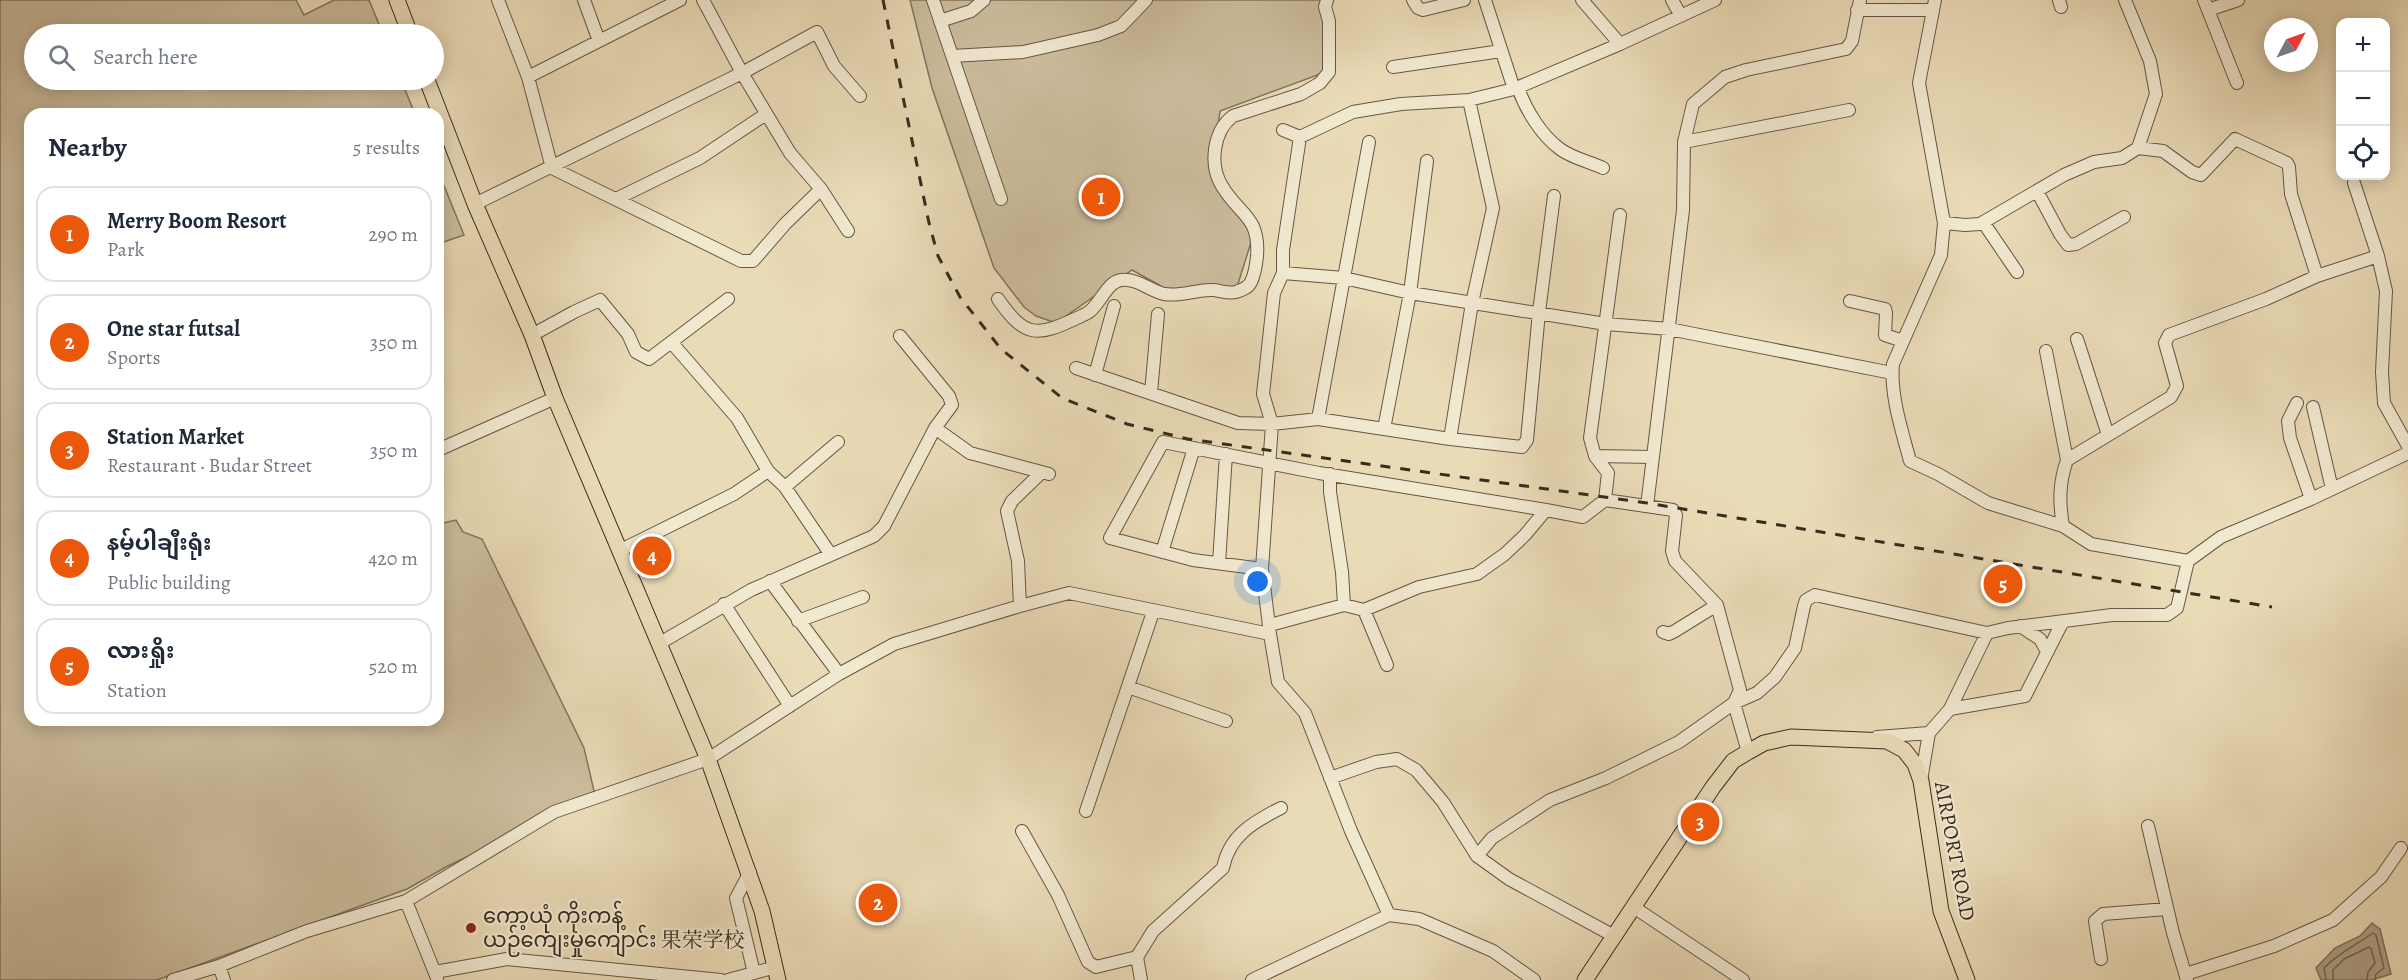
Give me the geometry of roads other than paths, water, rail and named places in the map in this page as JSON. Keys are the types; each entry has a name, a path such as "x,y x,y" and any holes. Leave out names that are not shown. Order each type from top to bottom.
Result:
{"main road":[{"path":"400,1 407,24"},
{"path":"431,90 438,108"},
{"path":"444,124 475,204 532,335 555,398 708,759 750,872 777,974"},
{"path":"1586,980 1713,787 1733,761 1764,743 1791,737 1862,739"},
{"name":"AIRPORT ROAD","path":"1862,739 1887,741 1904,750 1915,764 1921,781 1941,911 1967,980"}],"street":[{"path":"498,0 528,77 552,168 741,261 749,262 753,261 784,224 822,189"},
{"path":"584,0 598,41"},
{"path":"703,0 742,73 790,153 822,189 848,231"},
{"path":"933,0 1001,199"},
{"path":"940,21 971,11 984,0"},
{"path":"952,56 1023,52 1098,35 1121,26 1146,0"},
{"path":"998,299 1016,321 1026,329 1033,331 1049,330 1090,312 1115,283 1122,280 1140,283 1161,294 1173,296 1213,290 1228,293 1249,286 1255,270 1257,235 1248,217 1221,186 1217,174 1216,138 1224,122 1233,116 1300,94 1320,84 1329,72 1329,21 1325,7 1327,0"},
{"path":"1413,0 1418,8 1423,10 1464,0"},
{"path":"1485,0 1516,89 1525,107 1550,141 1562,151 1603,168"},
{"path":"1582,0 1620,44"},
{"path":"1672,0 1682,16"},
{"path":"1283,130 1300,137 1353,112 1401,104 1469,100 1516,89 1715,0"},
{"path":"2125,0 2150,61 2156,94 2138,148"},
{"path":"2236,83 2206,5 2238,0"},
{"path":"528,77 673,2"},
{"path":"1647,506 1683,210 1684,141 1693,104 1725,77 1746,70 1846,49 1852,41 1859,5 1934,5 1919,83 1944,223 1941,255 1893,364 1892,373 1899,422 1910,461 1938,474 1988,503 2062,526 2091,544 2188,561"},
{"path":"475,204 742,73 818,32 834,66 860,96"},
{"path":"1393,67 1502,51"},
{"path":"1450,439 1472,303 1493,208 1469,100"},
{"path":"1684,141 1849,110"},
{"path":"616,199 700,158 766,114"},
{"path":"1300,137 1283,250 1283,273 1274,293 1263,394 1272,424 1263,569 1278,682 1305,713 1351,831 1389,915"},
{"path":"1944,223 1965,225 1983,222 2080,167 2122,158 2138,148 2163,151 2198,175 2204,173 2235,139 2287,163 2291,171 2291,194 2317,276"},
{"path":"1318,419 1369,142"},
{"path":"1384,429 1410,294 1427,161"},
{"path":"2354,183 2378,256 2386,291 2382,372 2384,403 2408,446"},
{"path":"2037,191 2068,245 2076,244 2124,217"},
{"path":"1076,368 1238,423 1272,424 1318,419 1450,439 1522,447 1527,440 1539,312 1554,196"},
{"path":"1605,500 1608,473 1594,456 1590,438 1620,215"},
{"path":"1983,222 2018,272"},
{"path":"2067,460 2171,397 2177,386 2165,343 2169,335 2266,299 2317,276 2378,256"},
{"path":"1283,273 1344,278 1410,294 1606,324 1669,329 1892,373"},
{"path":"532,335 600,300 628,334 636,352 649,359 728,299"},
{"path":"1850,301 1885,309 1887,313 1885,335 1903,341"},
{"path":"1095,375 1114,306"},
{"path":"1151,393 1158,314"},
{"path":"660,643 724,604 770,581 874,536 884,526 935,428 952,405 949,396 900,336"},
{"path":"2077,339 2108,435"},
{"path":"672,343 736,418 768,471 785,487 831,555"},
{"path":"2046,351 2067,460 2061,477 2059,502 2062,526"},
{"path":"444,447 555,398"},
{"path":"2297,403 2288,421 2290,438 2311,499"},
{"path":"2313,407 2332,489"},
{"path":"935,428 970,453 1046,473 1012,501 1007,512 1018,561 1020,606"},
{"path":"785,487 838,442"},
{"path":"1263,569 1193,560 1110,538 1163,442 1330,474 1583,517 1605,500 1672,510 1676,515 1672,551 1675,561 1717,605 1740,690 1734,703 1748,752"},
{"path":"1162,552 1194,448"},
{"path":"1477,856 1492,838 1550,800 1606,778 1679,742 1734,703 1757,693 1775,677 1795,648 1806,600 1815,595 1987,633 2020,626 2112,615 2167,615 2176,608 2188,561 2221,537 2311,499 2408,453"},
{"path":"1219,563 1226,454"},
{"path":"1594,456 1653,457"},
{"path":"621,550 734,494 768,471"},
{"path":"1330,474 1330,492 1339,550 1344,605"},
{"path":"173,980 219,966 307,931 406,901 554,812 708,759 839,674 894,644 1069,593 1154,612 1270,630 1344,605 1364,610 1419,587 1477,574 1518,542 1546,510"},
{"path":"770,581 839,674"},
{"path":"798,621 863,597"},
{"path":"724,604 790,706"},
{"path":"1663,632 1669,634 1675,631 1717,605"},
{"path":"1364,610 1387,665"},
{"path":"1086,811 1154,612"},
{"path":"1950,709 2025,696 2063,621"},
{"path":"2020,626 2040,639 2047,652"},
{"path":"1921,781 1929,732 1950,709 1987,633"},
{"path":"1128,687 1226,722"},
{"path":"1862,739 1929,732"},
{"path":"1330,778 1377,762 1396,759 1416,770 1443,802 1477,856 1509,879 1614,936"},
{"path":"1141,980 1137,957 1153,932 1222,868 1231,843 1257,820 1281,808"},
{"path":"2148,826 2187,977 2274,946 2333,920 2381,877 2401,848"},
{"path":"1022,831 1058,895 1088,962 1096,967 1137,957"},
{"path":"750,872 736,898 754,973"},
{"path":"406,901 436,976 507,959 721,980"},
{"path":"1635,908 1743,980"},
{"path":"2101,959 2095,921 2097,917 2103,914 2168,909"},
{"path":"1252,980 1389,915 1419,920 1493,951 1534,980"},
{"path":"219,966 224,980"},
{"path":"728,980 754,973 777,974"}],"water":[{"path":"2372,923 2380,929 2391,974 2372,980 2321,980 2316,968 2335,948 2360,936"}],"railway":[{"path":"883,0 929,223 938,256 960,297 1001,349 1062,398 1127,424 1188,439 1647,503 2272,607"}],"place":[{"name":"Merry Boom Resort","path":"1101,197"},
{"name":"နမ့်ပါချီးရုံး","path":"652,556"},
{"name":"လားရှိုး","path":"2003,584"},
{"name":"Station Market","path":"1700,822"},
{"name":"One star futsal","path":"878,903"},
{"name":"ကော့ယုံ ကိုးကန့် ယဉ်ကျေးမှုကျောင်း 果荣学校","path":"471,928"}]}
